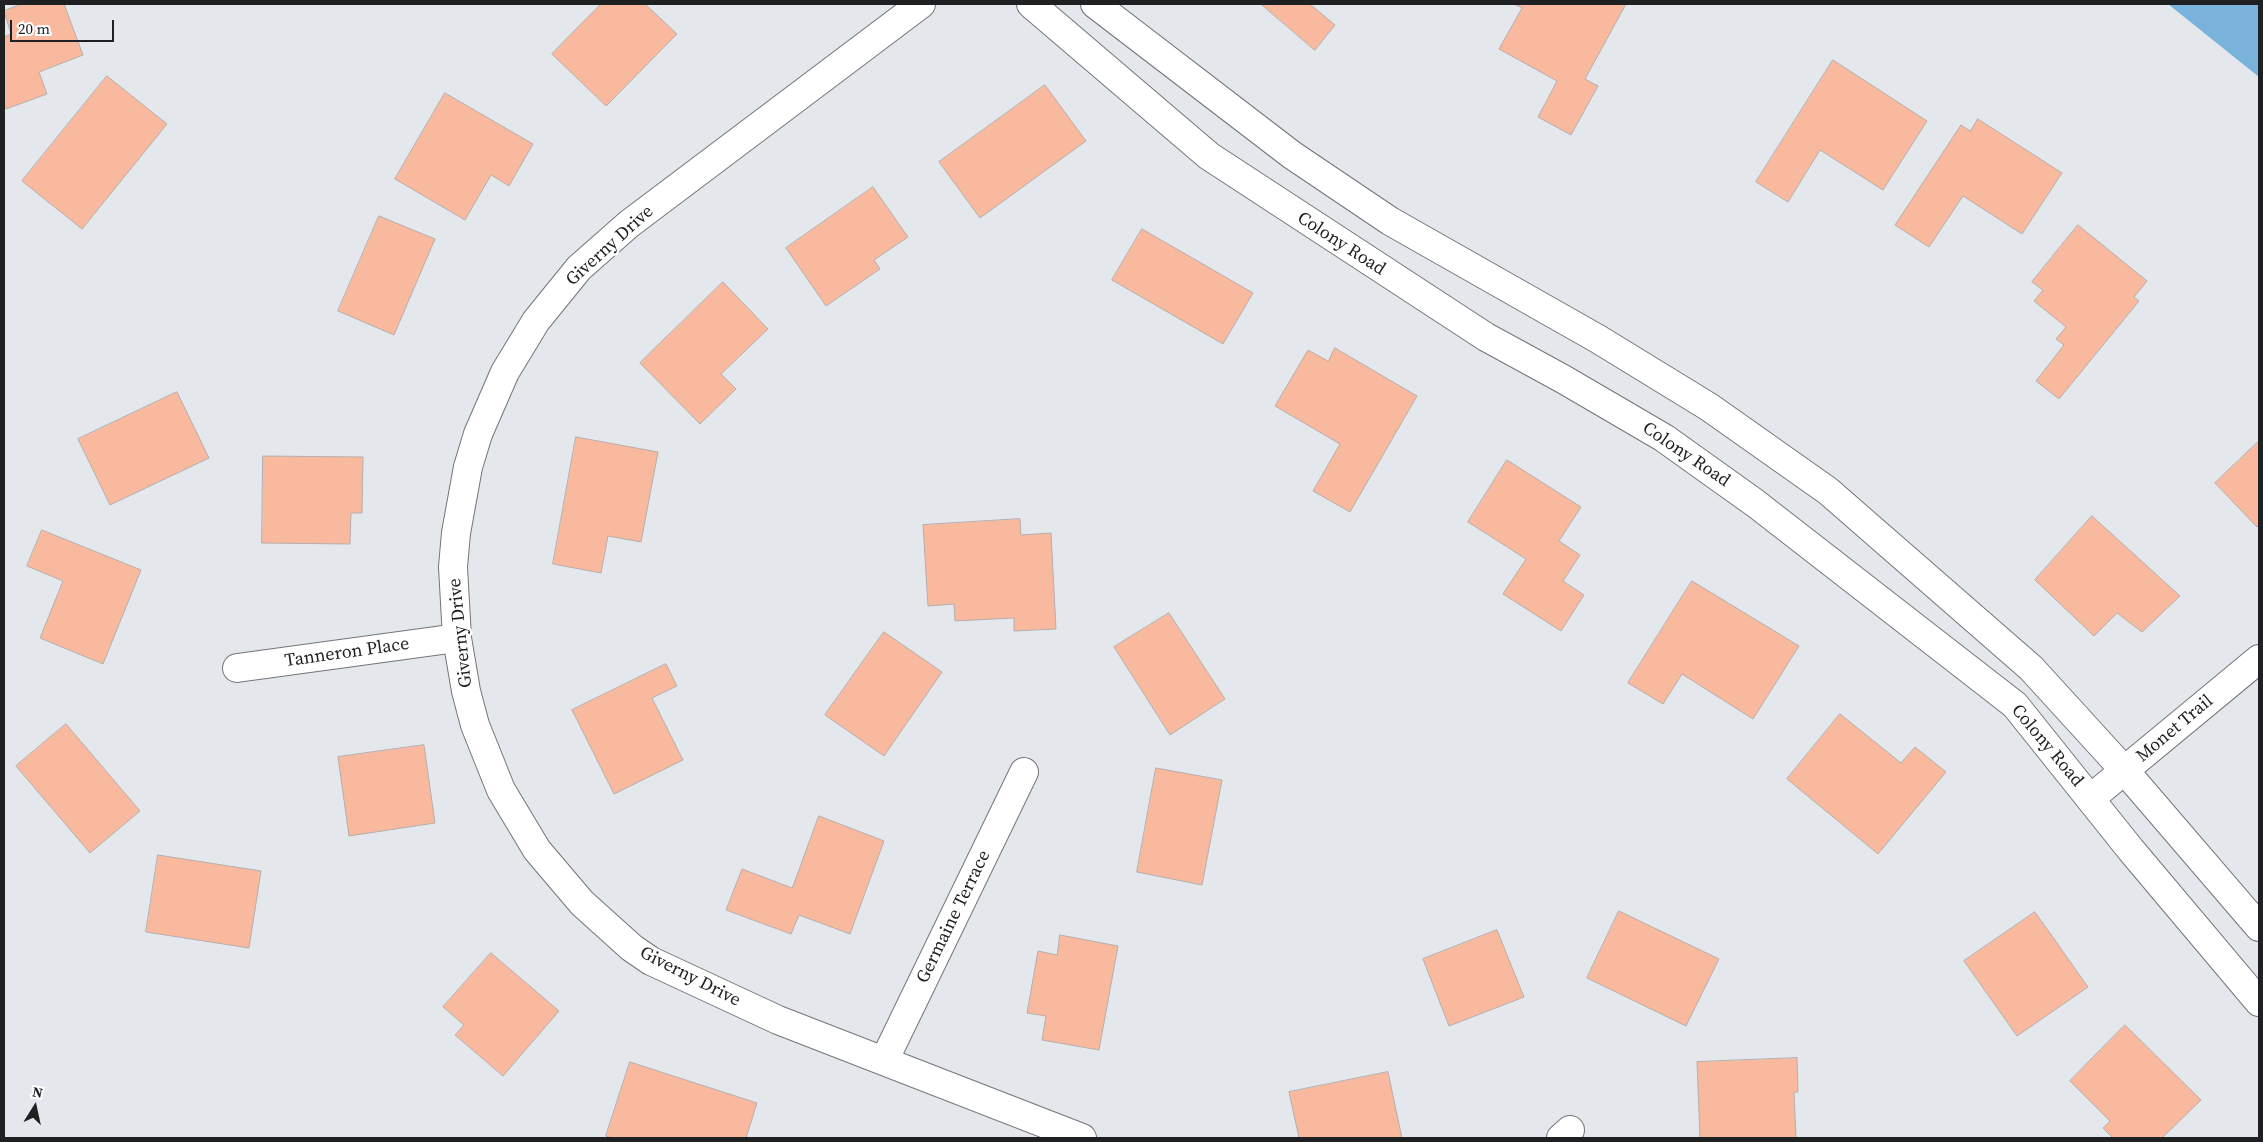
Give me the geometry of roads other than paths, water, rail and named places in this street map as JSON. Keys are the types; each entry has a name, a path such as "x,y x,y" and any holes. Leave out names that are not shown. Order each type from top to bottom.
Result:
{"main road":[{"name":"Giverny Drive","path":"921,4 629,224 579,268 536,321 505,372 478,434 468,467 456,533 454,567 457,638 466,691 476,725 501,790 537,850 582,903 632,948 651,961 778,1020 1082,1138"},
{"name":"Colony Road","path":"1031,4 1209,156 1486,337 1664,438 1756,503 2015,705 2131,850 2259,1002"},
{"path":"1095,4 1292,154 1390,221 1598,339 1709,407 1828,492 2031,668 2125,770 2259,927"},
{"name":"Tanneron Place","path":"236,668 457,638"},
{"name":"Monet Trail","path":"2091,798 2259,659"},
{"name":"Germaine Terrace","path":"884,1061 1024,772"}],"water":[{"path":"2168,4 2259,4 2259,77"}]}
